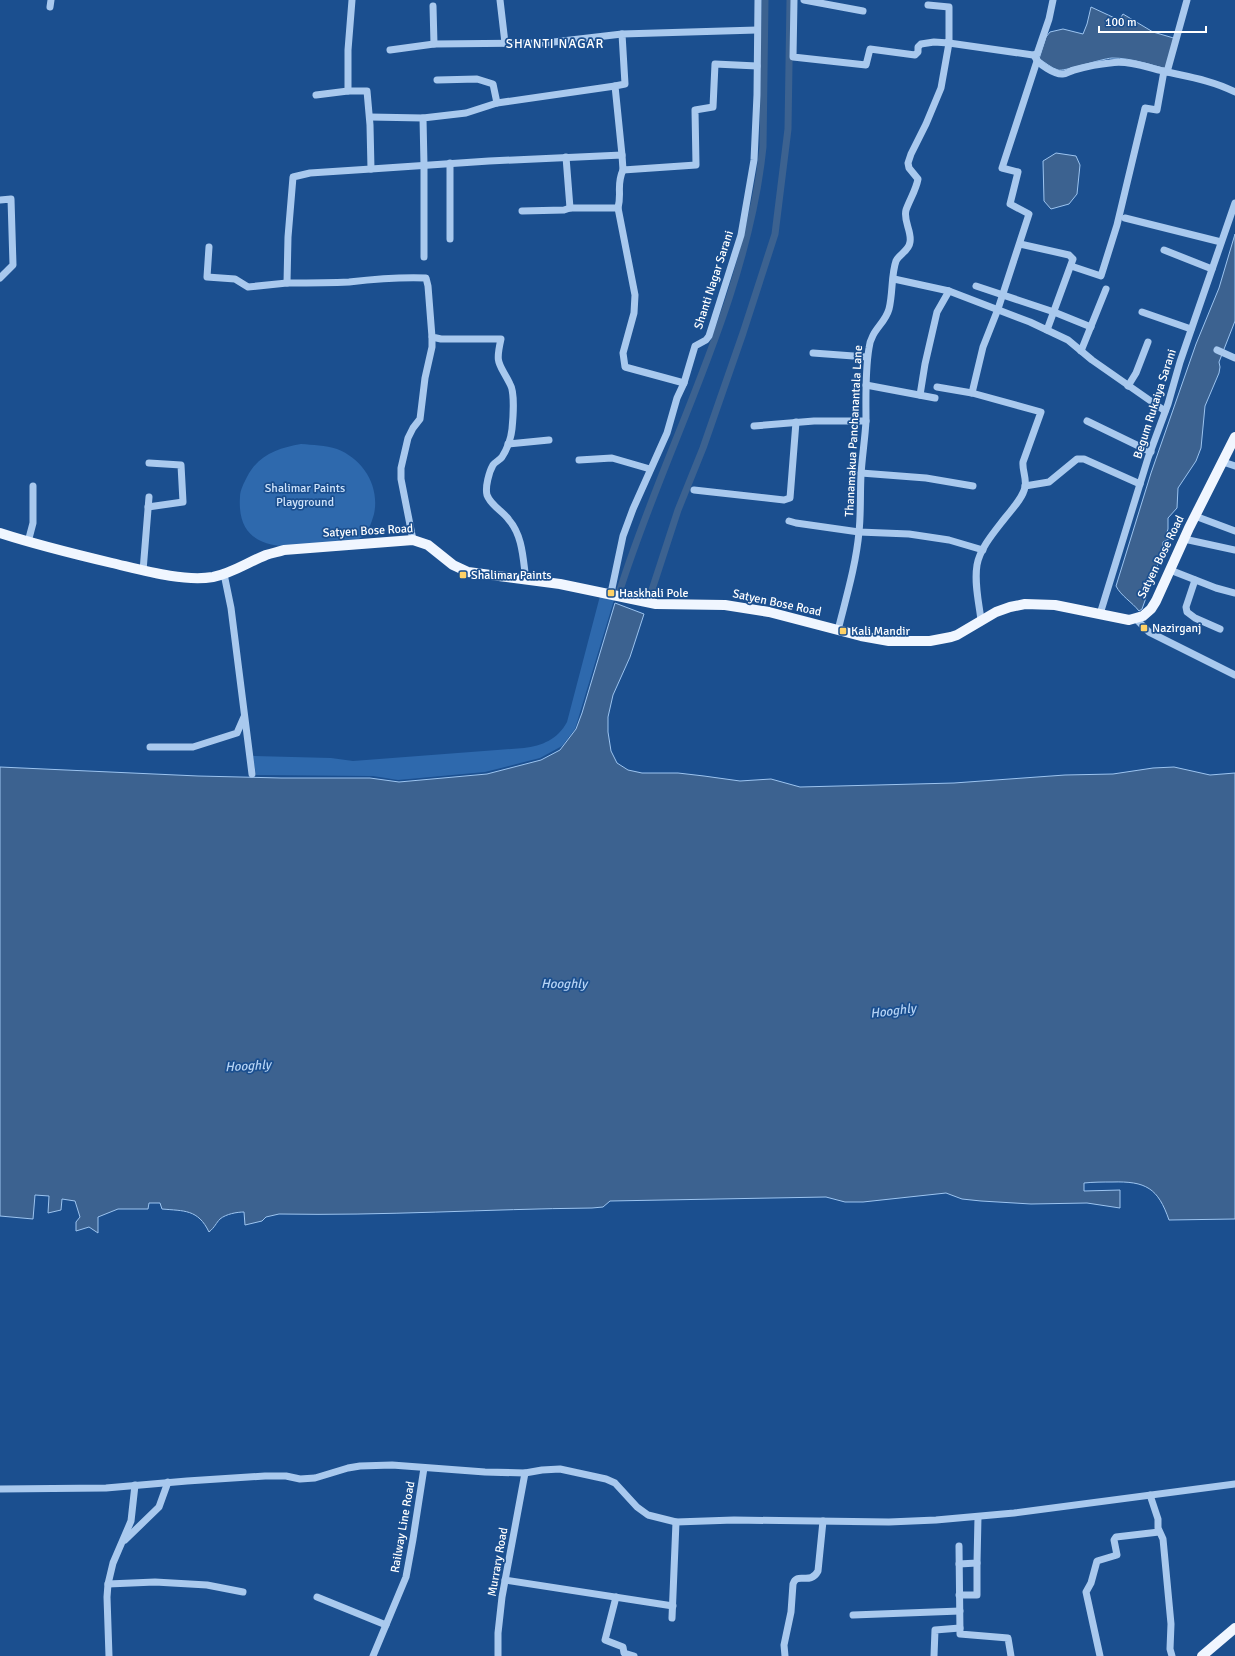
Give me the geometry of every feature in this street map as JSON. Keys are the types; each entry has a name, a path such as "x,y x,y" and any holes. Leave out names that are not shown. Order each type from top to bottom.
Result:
{"main road":[{"name":"Satyen Bose Road","path":"0,533 28,542 143,571 183,578 203,578 224,574 240,569 266,555 284,550 413,540 428,545 452,565 468,572 560,584 614,594 656,604 733,606 769,612 838,630 889,641 930,641 957,635 996,612 1025,604 1055,605 1129,620 1143,616 1151,609 1156,601 1195,516 1234,441"},
{"path":"1202,1656 1235,1628"}],"street":[{"path":"348,91 348,50 352,0"},
{"path":"500,0 505,43"},
{"name":"Shanti Nagar Sarani","path":"614,594 623,536 650,469 667,433 677,398 684,383 695,346 706,340 709,336 741,235 755,154 758,0"},
{"path":"794,0 793,57 866,65 870,49 915,55 921,44 934,42 949,43 1036,58 1055,73 1063,74 1074,70 1112,62 1138,65 1213,83 1235,92"},
{"path":"804,0 863,11"},
{"path":"972,393 983,347 1003,295 1029,214 1010,204 1018,172 1002,168 1049,19 1052,0"},
{"path":"1071,266 1101,276 1117,225 1145,108 1157,110 1166,72 1187,0"},
{"path":"928,5 950,7 949,43"},
{"path":"433,6 434,44"},
{"path":"390,50 434,44 545,43 622,34 757,30"},
{"path":"370,117 423,118 466,113 497,103 625,84 622,34"},
{"name":"Thanamakua Panchanantala Lane","path":"838,630 851,579 859,532 861,473 866,421 866,385 872,334 889,309 894,270 897,259 906,251 910,244 911,232 906,218 906,211 918,179 909,168 908,163 941,88 949,43"},
{"path":"623,170 696,165 695,110 713,107 715,64 757,66"},
{"path":"437,80 477,80 493,84 497,103"},
{"path":"615,86 623,170 619,180 620,200 618,208 635,295 634,313 622,353 625,367 684,383"},
{"path":"316,95 348,91 367,91 370,117 371,169"},
{"path":"423,118 424,257"},
{"path":"287,283 289,216 293,177 310,173 450,163 622,154"},
{"path":"566,157 570,208"},
{"path":"450,163 450,238"},
{"path":"0,200 11,199 12,265 0,278"},
{"name":"Begum Rukaiya Sarani","path":"1100,614 1150,452 1166,411 1191,329 1235,203"},
{"path":"522,211 564,210 570,208 618,208"},
{"path":"1125,218 1221,242"},
{"path":"1020,244 1069,255 1073,259 1047,330"},
{"path":"209,247 207,277 235,279 248,287 287,283 348,282 398,277 426,278 428,286 432,347 425,378 420,419 408,438 401,468 401,479 413,540"},
{"path":"1164,250 1212,269"},
{"path":"894,279 950,291 998,309 1068,340 1092,360 1166,411"},
{"path":"976,286 1054,312 1091,327"},
{"path":"1081,351 1106,289"},
{"path":"920,395 925,364 937,312 950,291"},
{"path":"1142,312 1191,329"},
{"path":"432,337 441,339 501,339 498,359 500,368 511,384 512,430 508,444 501,458 492,466 489,474 487,495 495,506 515,527 523,553 526,580"},
{"path":"1128,386 1136,373 1148,342"},
{"path":"1217,350 1235,358"},
{"path":"813,353 868,358"},
{"path":"866,385 935,398"},
{"path":"937,387 972,393 1041,412 1023,462 1025,486 1021,496 982,550 977,564 981,620"},
{"path":"754,426 796,422 866,421"},
{"path":"1087,421 1150,452"},
{"path":"694,490 784,500 790,498 796,422"},
{"path":"508,444 549,440"},
{"path":"580,460 612,458 650,469"},
{"path":"1025,486 1048,482 1077,459 1084,459 1140,484"},
{"path":"1223,462 1235,466"},
{"path":"148,507 183,502 181,465 149,463"},
{"path":"861,473 926,478 974,486"},
{"path":"28,542 33,523 33,486"},
{"path":"143,571 149,498"},
{"path":"1195,516 1235,531"},
{"path":"789,521 859,532 909,534 949,540 982,550"},
{"path":"1184,540 1235,550"},
{"path":"1170,570 1216,588 1235,593"},
{"path":"224,574 231,608 252,774"},
{"path":"1195,580 1186,607 1186,612 1194,618 1220,629"},
{"path":"1136,619 1149,632 1235,675"},
{"path":"150,747 193,747 237,733 245,716"},
{"path":"0,1489 106,1488 168,1482 265,1476 286,1476 300,1479 315,1478 360,1466 392,1466 525,1473 560,1469 606,1479 615,1483 637,1507 648,1514 676,1522 734,1520 889,1522 978,1517 1235,1484"},
{"name":"Railway Line Road","path":"373,1656 406,1577 424,1468"},
{"name":"Murrary Road","path":"498,1656 500,1614 505,1580 525,1473"},
{"path":"122,1543 159,1506 168,1482"},
{"path":"108,1656 108,1584 113,1562 122,1543 132,1515 135,1485"},
{"path":"1150,1495 1158,1519 1159,1532 1163,1539 1164,1561 1168,1583 1172,1656"},
{"path":"960,1595 977,1595 978,1517"},
{"path":"785,1656 784,1645 791,1612 794,1580 798,1578 810,1579 815,1577 818,1571 823,1521"},
{"path":"672,1618 676,1522"},
{"path":"1100,1656 1086,1592 1091,1583 1097,1561 1117,1555 1114,1540 1116,1538 1159,1532"},
{"path":"959,1546 960,1634 1008,1638 1011,1656"},
{"path":"959,1564 977,1563"},
{"path":"505,1580 673,1606"},
{"path":"108,1584 155,1582 207,1585 243,1592"},
{"path":"317,1597 386,1625"},
{"path":"616,1597 605,1640 623,1647 624,1653 634,1656"},
{"path":"853,1615 960,1611"},
{"path":"934,1656 935,1630 960,1628"}],"green space":[{"name":"Shalimar Paints Playground","path":"301,444 337,449 355,459 368,475 374,493 374,514 367,532 359,539 348,542 281,546 267,543 255,538 246,529 241,516 240,494 243,484 252,469 263,458 277,450"},
{"path":"600,596 614,600 575,729 562,746 540,758 485,772 398,780 373,776 256,775 253,756 331,758 353,761 524,748 549,741 559,733 567,722"}],"water":[{"path":"1091,7 1119,20 1123,14 1153,32 1177,39 1170,70 1134,60 1112,58 1058,70 1039,59 1046,37 1050,32 1063,29 1083,34"},
{"path":"1056,153 1076,156 1080,165 1077,194 1069,204 1051,209 1044,201 1043,161"},
{"path":"1235,234 1235,321 1219,362 1219,373 1205,406 1201,448 1196,461 1178,488 1177,508 1168,518 1168,529 1166,535 1169,539 1163,542 1163,550 1142,609 1139,611 1116,586 1151,473 1196,344 1219,288"},
{"name":"Hooghly","path":"615,603 644,614 630,657 613,695 608,717 608,732 611,751 617,763 628,770 642,773 678,773 740,781 771,779 800,787 954,783 1065,775 1113,774 1153,768 1174,767 1210,775 1235,773 1235,1219 1169,1220 1165,1209 1155,1194 1142,1185 1124,1182 1084,1183 1084,1191 1120,1190 1120,1208 1087,1203 1031,1204 981,1201 962,1199 946,1193 863,1202 845,1202 826,1197 610,1201 603,1207 592,1208 357,1214 279,1214 266,1217 262,1221 245,1225 244,1212 241,1212 222,1217 209,1232 205,1224 195,1215 184,1211 162,1209 160,1203 149,1203 148,1209 118,1209 98,1217 98,1233 89,1227 76,1231 76,1222 80,1217 75,1201 62,1199 61,1210 48,1213 49,1196 35,1195 33,1219 0,1216 0,767 198,776 370,778 399,782 487,774 541,760 560,750 576,729"}],"waterway":[{"path":"634,596 620,590 639,535 723,317 740,261 754,205 763,147 765,0"},
{"path":"645,601 648,602 678,510 703,448 743,333 775,234 788,129 790,0"}],"place":[{"name":"Shalimar Paints","path":"463,575"},
{"name":"Haskhali Pole","path":"611,593"},
{"name":"Nazirganj","path":"1144,628"},
{"name":"Kali Mandir","path":"843,631"}],"district":[{"name":"SHANTI NAGAR","path":"555,44"}]}
